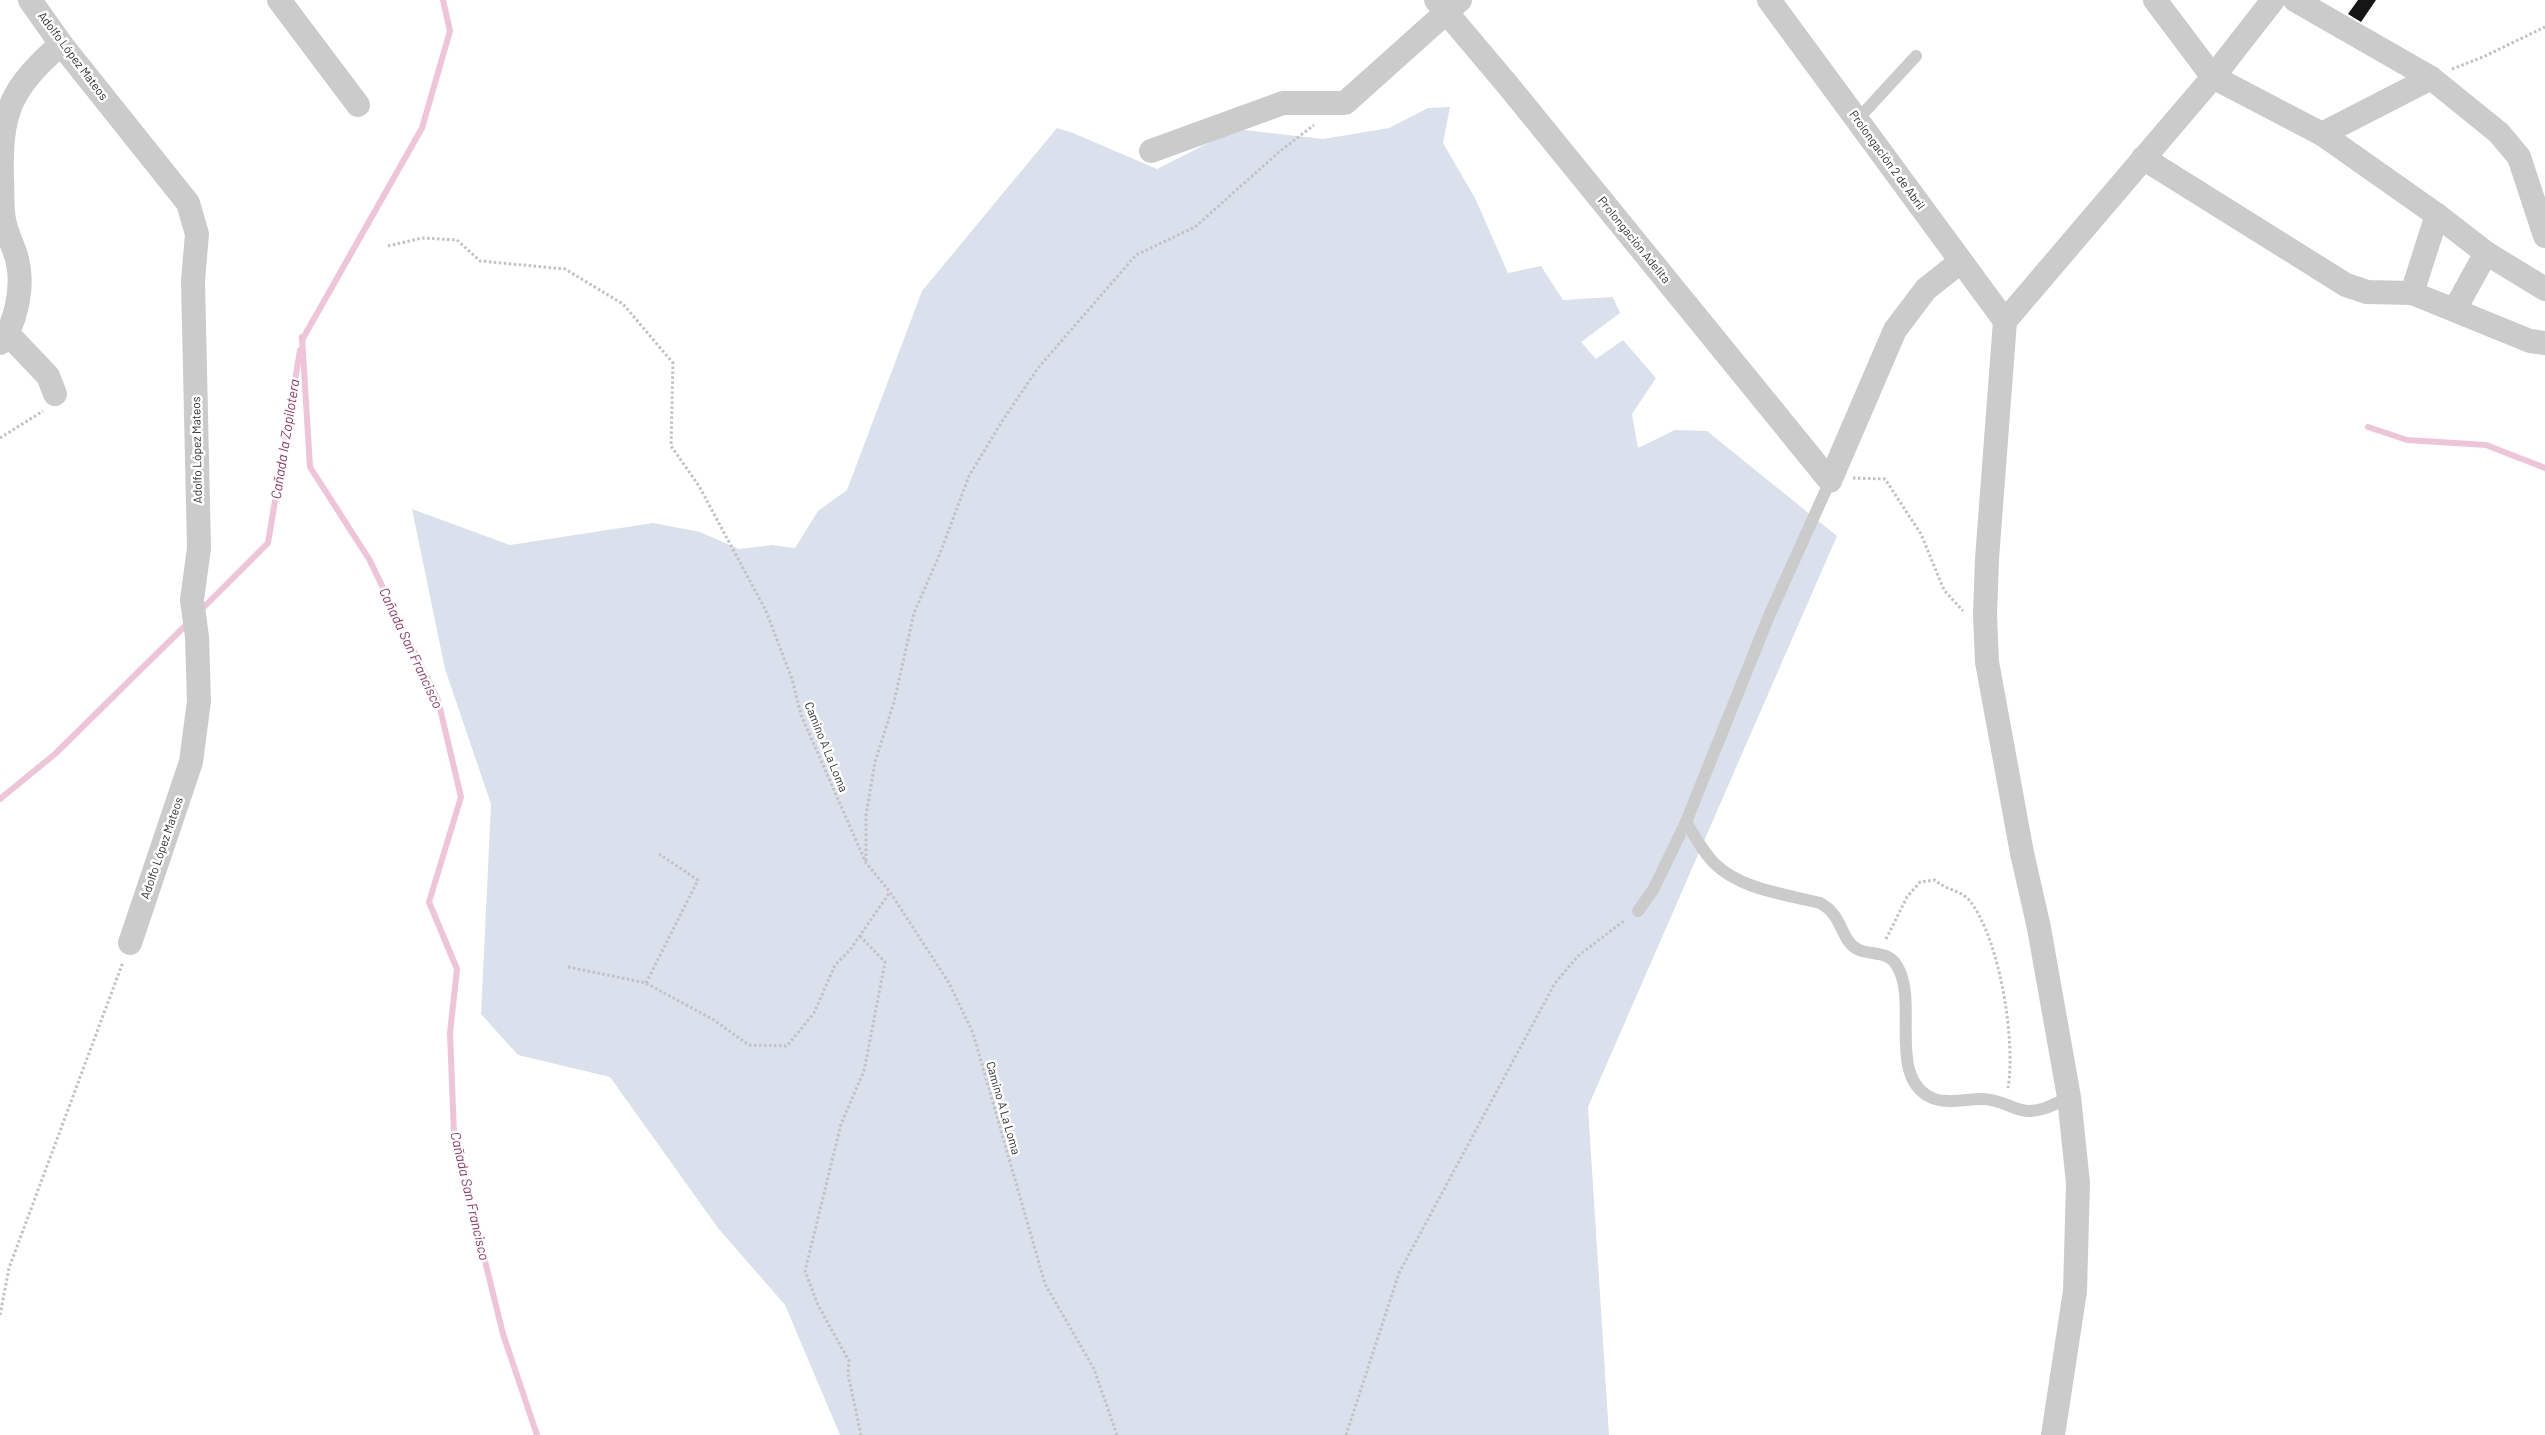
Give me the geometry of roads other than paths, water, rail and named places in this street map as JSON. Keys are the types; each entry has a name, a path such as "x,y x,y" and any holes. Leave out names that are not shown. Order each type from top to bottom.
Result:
{"street":[{"name":"Adolfo López Mateos","path":"30,0 61,44 188,203 197,234 193,280 199,548 192,600 197,637 199,701 191,762 130,943"},
{"path":"279,0 358,104"},
{"name":"Prolongación 2 de Abril","path":"1769,0 2005,321"},
{"path":"2155,0 2213,77 2322,134 2437,215 2486,253 2545,288"},
{"path":"2053,1435 2075,1291 2078,1183 2069,1097 2039,928 2022,853 1987,662 1984,615 2005,321 2213,77 2273,0"},
{"path":"2295,0 2431,78 2499,133 2519,157 2545,236"},
{"path":"1152,151 1283,103 1345,103 1447,4"},
{"name":"Prolongación Adelita","path":"1447,4 1506,83 1830,481"},
{"path":"55,394 48,376 4,338 20,287 18,264 4,223 0,147 4,120 22,83 32,69 61,44"},
{"path":"2322,134 2431,78"},
{"path":"2143,158 2346,285 2367,292 2412,293 2530,340 2545,343"},
{"path":"2412,293 2437,215"},
{"path":"2455,309 2486,253"},
{"path":"1830,481 1895,330 1926,289 1960,262"}],"lane":[{"path":"1858,119 1916,56"},
{"path":"1638,911 1653,890 1686,822 1769,616 1830,481"},
{"path":"1686,822 1702,848 1725,872 1750,885 1829,907 1837,916 1848,941 1856,948 1865,952 1880,953 1890,958 1897,965 1902,977 1906,1009 1908,1070 1913,1081 1930,1097 1955,1101 1981,1099 2006,1104 2020,1110 2049,1107 2069,1097"}],"waterway":[{"name":"Cañada la Zopilotera","path":"302,340 422,128 450,31 443,0"},
{"name":"Cañada San Francisco","path":"302,337 310,467 369,559 438,700 461,797 429,902 457,969 450,1033 454,1135 503,1334 537,1435"},
{"name":"Cañada la Zopilotera","path":"199,612 268,543 300,350"},
{"path":"2368,427 2407,440 2486,445 2545,468"},
{"name":"Cañada la Zopilotera","path":"0,799 55,754 189,622"}]}
